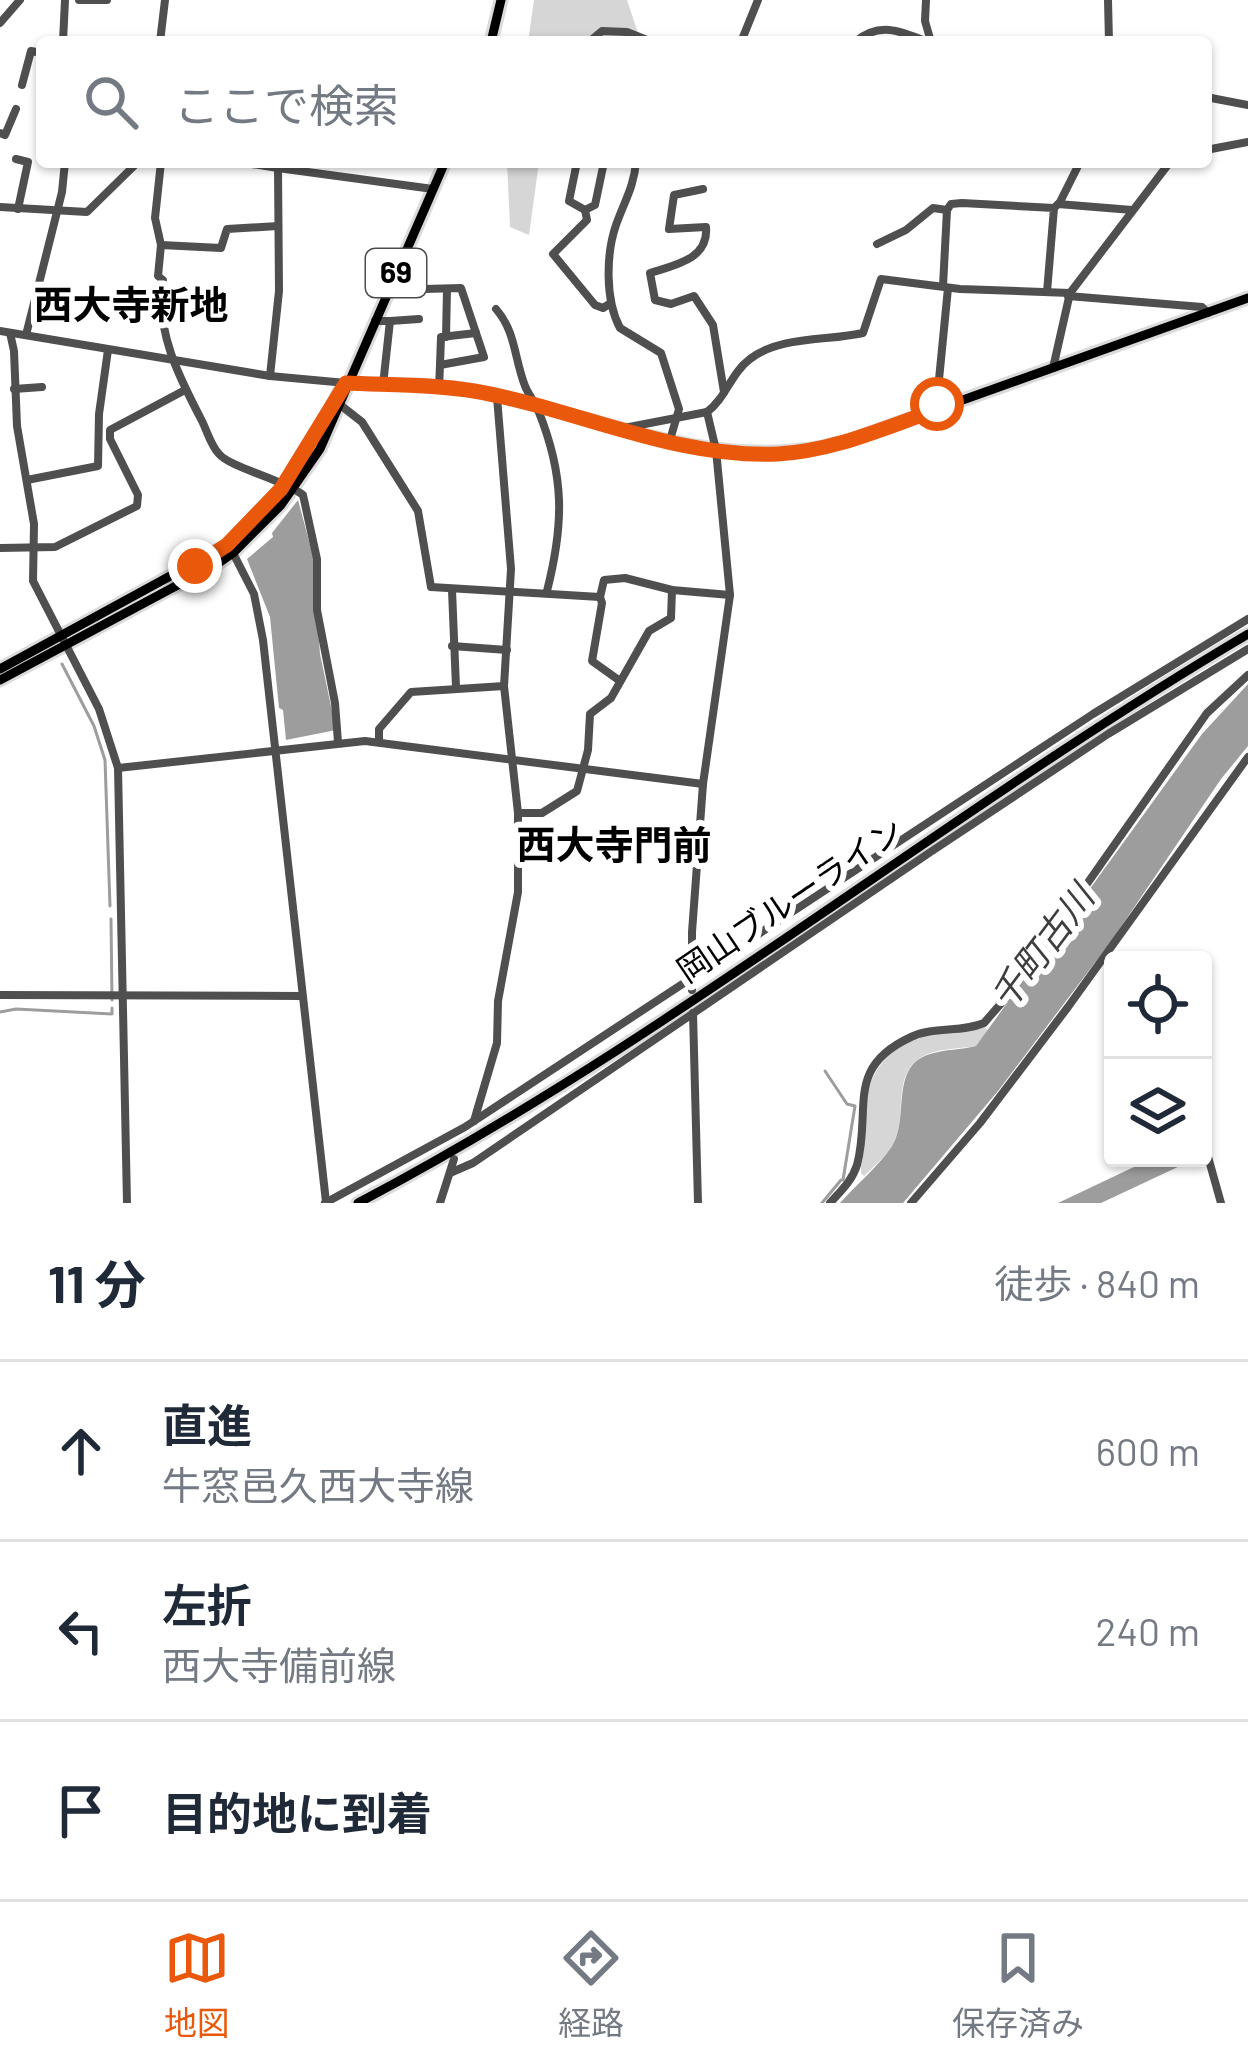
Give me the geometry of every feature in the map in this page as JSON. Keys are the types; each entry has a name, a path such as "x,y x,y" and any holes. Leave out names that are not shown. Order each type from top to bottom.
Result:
{"main road":[{"path":"492,36 501,0"},
{"name":"69","path":"290,486 346,383 442,168"},
{"path":"346,383 439,388 497,397 716,451 773,454 812,450 936,410 1248,298"},
{"name":"69","path":"0,680 230,549 320,448 346,383"},
{"name":"岡山ブルーライン","path":"358,1203 508,1121 1020,778 1248,634"},
{"name":"69","path":"0,668 64,641"}],"street":[{"path":"0,23 20,0"},
{"path":"63,36 65,0"},
{"path":"79,0 107,0"},
{"path":"161,36 166,0"},
{"path":"743,36 758,0"},
{"path":"926,0 929,36"},
{"path":"1108,0 1109,36"},
{"path":"860,36 891,28 913,36"},
{"path":"596,36 602,31 637,36"},
{"path":"22,85 31,51 36,52"},
{"path":"1212,98 1248,105"},
{"path":"0,133 5,135 16,110"},
{"path":"1212,149 1248,142"},
{"path":"16,159 28,162 18,209"},
{"path":"26,335 64,168"},
{"path":"0,207 87,212 132,168"},
{"path":"160,168 155,218 161,245 158,276 164,280 161,311 171,360 218,454 303,496 317,559 317,610 338,742"},
{"path":"270,376 279,291 278,168 433,189"},
{"path":"576,168 569,201 585,210"},
{"path":"585,210 595,205 603,168"},
{"path":"636,168 635,182 610,244 611,302 620,328 661,353 679,409 670,440"},
{"path":"1047,292 1056,206 1066,196 1078,168"},
{"path":"1053,368 1069,294 1165,168"},
{"path":"703,189 674,195 669,229 706,227 707,236 694,258 650,273 650,287 655,300 671,304 694,296 713,325 724,394"},
{"path":"936,410 951,204 1132,210"},
{"path":"877,244 906,230 933,208 947,210"},
{"path":"585,210 586,220 555,248 553,258 595,305 606,308 611,302"},
{"path":"161,245 221,248 226,230 278,226"},
{"path":"623,429 706,412 750,359 767,350 863,333 881,279 1202,307 1208,313"},
{"path":"446,337 447,289"},
{"path":"388,290 461,289 484,357 440,365"},
{"path":"496,309 509,325 525,386 537,406 556,466 562,520 547,591"},
{"path":"374,321 418,319"},
{"path":"383,385 390,321"},
{"path":"5,332 270,376 346,383"},
{"path":"5,332 14,351 14,389 34,548 33,580 106,723 118,768 127,1203"},
{"path":"439,388 441,337 476,333"},
{"path":"26,480 98,466 108,350"},
{"path":"14,389 42,387"},
{"path":"0,548 55,547 137,506 138,495 110,430 185,390"},
{"path":"474,1121 497,1043 498,1001 518,892 518,813 504,686 511,592 497,397"},
{"path":"339,404 362,422 418,511 431,587 599,597"},
{"path":"692,990 703,784 730,595 716,451 706,412"},
{"path":"230,549 249,580 260,615 326,1203 465,1127 1248,620"},
{"path":"599,597 608,577 730,595"},
{"path":"452,590 456,687"},
{"path":"518,813 542,813 577,790 590,714 611,698 649,631 671,618 672,590"},
{"path":"599,597 602,603 592,661 620,681"},
{"path":"452,646 507,650"},
{"path":"449,1173 473,1163 1107,732 1248,649"},
{"path":"830,1203 857,1166 865,1075 912,1036 984,1023 1207,713 1248,675"},
{"path":"380,742 379,729 404,696 456,687 504,686"},
{"path":"118,768 338,742 380,742 703,784"},
{"path":"911,1203 980,1124 1069,1007 1248,757"},
{"path":"0,995 302,996"},
{"path":"693,1010 698,1203"},
{"path":"462,1140 465,1127"},
{"path":"440,1203 454,1160"},
{"path":"1212,1166 1222,1203"}],"shaded area":[{"path":"534,0 627,0 639,36 529,36"},
{"path":"507,168 538,168 529,235 510,227"},
{"path":"298,500 313,556 320,654 336,730 286,740 270,617 247,559 273,537"},
{"path":"1248,684 1248,746 1112,940 998,1091 903,1203 840,1203 892,1146 909,1070 930,1054 976,1046 1202,734"},
{"path":"988,1030 976,1046 933,1052 912,1065 903,1085 895,1139 864,1176 865,1108 876,1072 888,1057 928,1035"},
{"path":"1134,1167 1178,1167 1101,1203 1058,1203"}],"waterway":[{"path":"62,664 94,726 105,760 110,906"},
{"path":"111,919 112,1000"},
{"path":"0,1012 112,1014 112,1008"},
{"path":"825,1071 847,1104 855,1106 843,1180"},
{"path":"822,1203 841,1180"}],"tunnel":[{"path":"1097,720 1105,730"}],"district":[{"name":"西大寺新地","path":"131,305"},
{"name":"西大寺門前","path":"614,845"}],"route":[{"path":"195,566 227,545 263,511 304,457 346,383 476,391 743,454 794,453 830,446 936,410 937,404"}],"water label":[{"name":"千町古川","path":"1042,947"}]}
